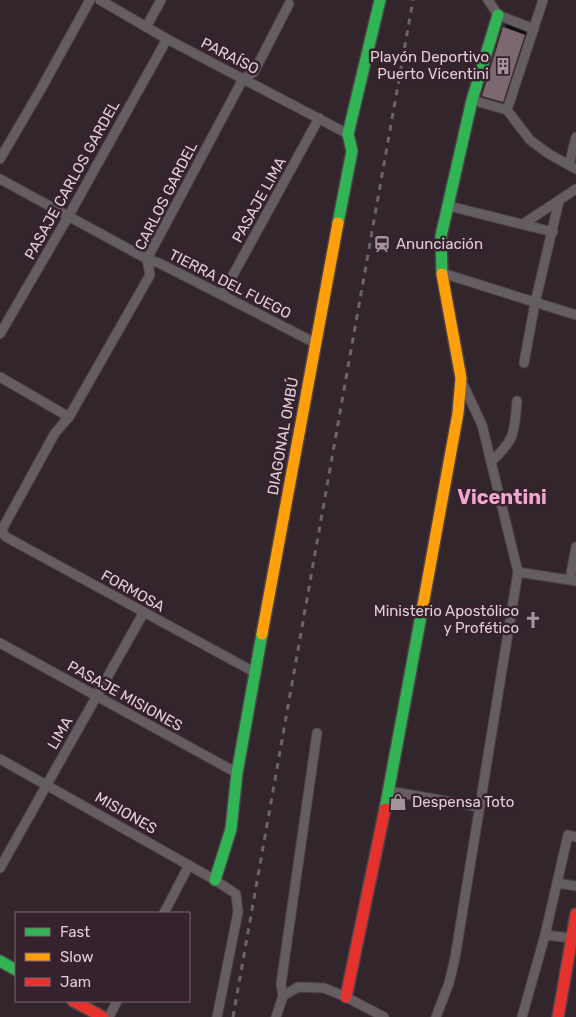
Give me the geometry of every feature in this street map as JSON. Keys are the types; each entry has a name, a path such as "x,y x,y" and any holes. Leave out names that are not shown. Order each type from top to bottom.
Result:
{"street":[{"path":"0,159 90,0"},
{"name":"PARAÍSO","path":"100,0 167,40 348,134"},
{"path":"146,27 161,0"},
{"name":"DIAGONAL OMBÚ","path":"215,880 231,829 237,773 352,151 348,134 380,0"},
{"path":"488,0 498,15 534,29"},
{"path":"507,110 543,0"},
{"name":"CARLOS GARDEL","path":"0,531 55,434 69,417 150,275 147,259 243,78 254,72 289,4"},
{"path":"436,1017 449,983 455,958 518,572 482,425 461,378 442,273 441,236 472,100 498,15"},
{"name":"PASAJE CARLOS GARDEL","path":"0,334 167,40"},
{"path":"472,100 507,110 530,140 549,154 573,167 576,137"},
{"name":"PASAJE LIMA","path":"222,295 319,118"},
{"name":"TIERRA DEL FUEGO","path":"0,179 147,259 160,263 315,344"},
{"path":"523,224 576,189"},
{"path":"524,363 535,303 559,201"},
{"path":"449,206 553,232"},
{"path":"442,273 576,315"},
{"path":"0,377 69,417"},
{"path":"346,997 389,791 458,413 461,378"},
{"path":"492,461 507,447 514,432 517,401"},
{"name":"FORMOSA","path":"0,531 256,673"},
{"path":"518,572 573,580 576,548"},
{"name":"LIMA","path":"0,868 144,612"},
{"name":"PASAJE MISIONES","path":"0,643 237,773"},
{"path":"276,1017 283,996 281,984 317,733"},
{"name":"MISIONES","path":"0,759 189,865 236,894 238,912 217,1017"},
{"path":"389,791 480,806"},
{"path":"522,1017 545,935 568,835 576,837"},
{"path":"165,912 189,865"},
{"path":"557,883 576,886"},
{"path":"558,1017 576,914"},
{"path":"545,935 572,938"},
{"path":"0,961 15,969"},
{"path":"283,996 298,987 324,988 384,1017"},
{"path":"75,1002 103,1017"},
{"path":"109,1017 116,1002"}],"building":[{"name":"Playón Deportivo Puerto Vicentini","path":"503,27 525,35 503,102 482,96"}],"railway":[{"path":"233,1017 413,0"}],"traffic: fast":[{"path":"338,223 352,151 348,134 380,0"},
{"path":"442,274 441,236 472,100 498,15"},
{"path":"385,809 423,605"},
{"path":"215,880 231,829 237,773 262,634"},
{"path":"0,961 15,969"}],"traffic: slow":[{"path":"262,634 338,223"},
{"path":"423,605 458,413 461,378 442,274"}],"traffic: jam":[{"path":"346,997 385,809"},
{"path":"558,1017 576,914"},
{"path":"75,1002 103,1017"}],"place":[{"name":"Playón Deportivo Puerto Vicentini","path":"503,66"},
{"name":"Anunciación","path":"382,244"},
{"name":"Ministerio Apostólico y Profético","path":"533,620"},
{"name":"Despensa Toto","path":"398,802"}],"district":[{"name":"Vicentini","path":"502,497"}]}
